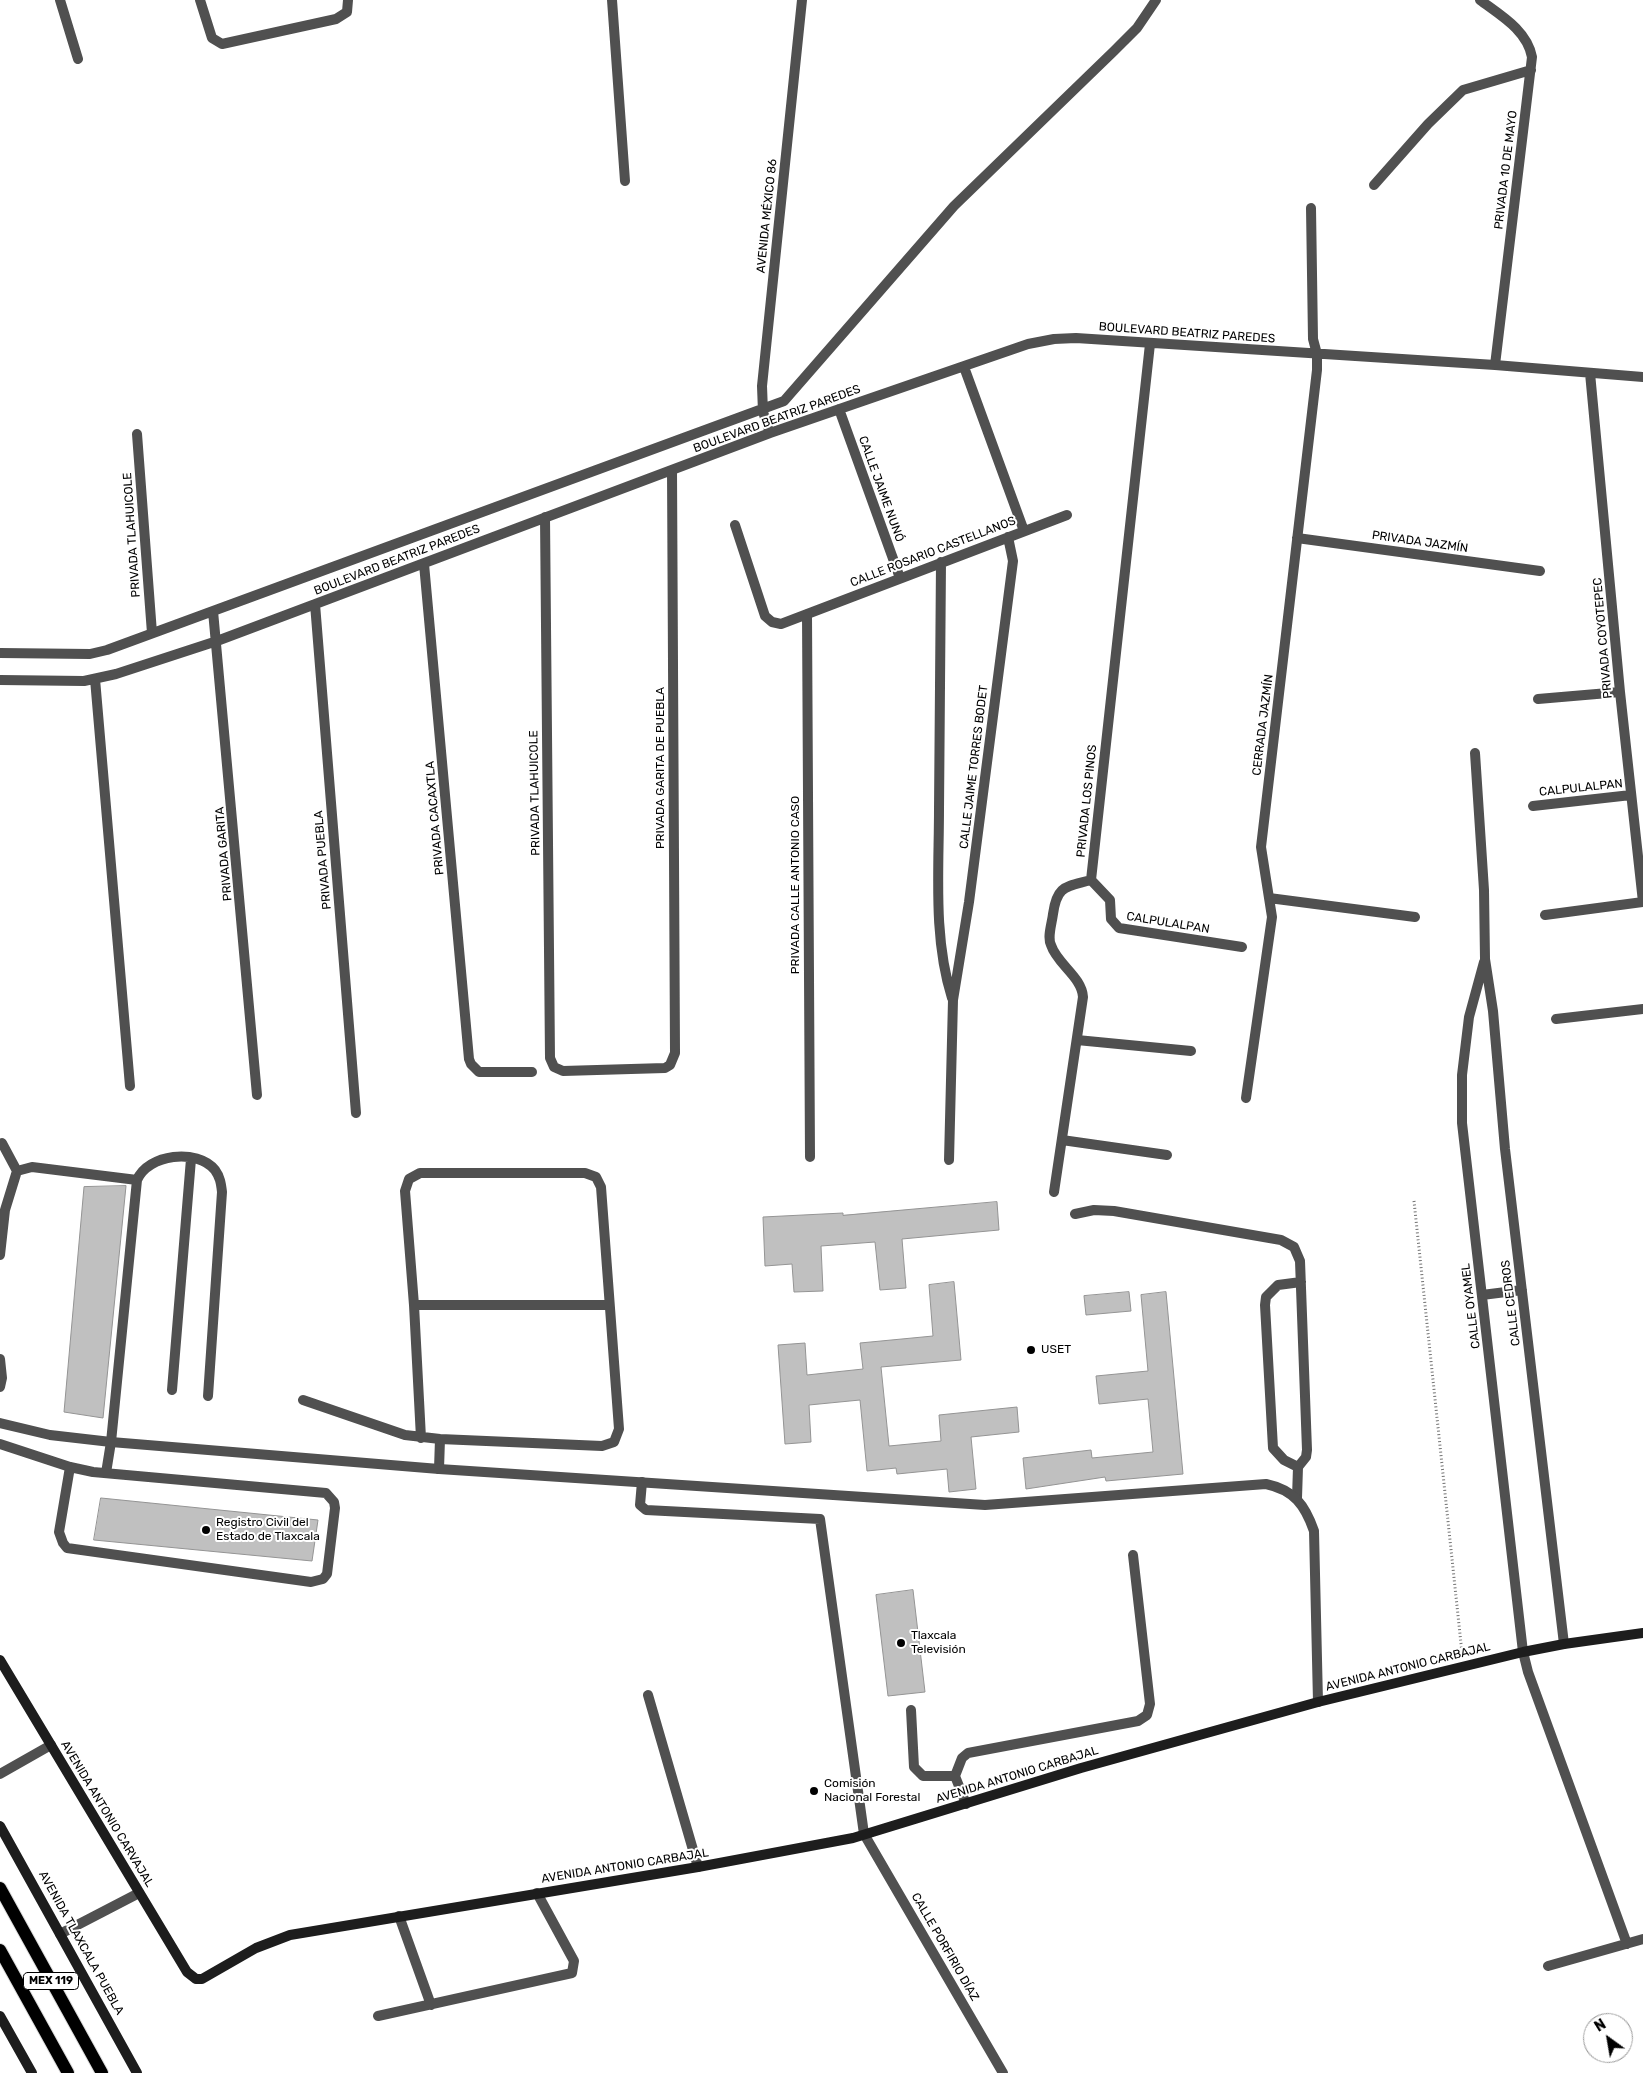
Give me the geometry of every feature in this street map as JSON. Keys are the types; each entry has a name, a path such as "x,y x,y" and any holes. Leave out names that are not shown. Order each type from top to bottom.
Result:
{"main road":[{"name":"MEX 119","path":"0,1888 102,2073"},
{"name":"MEX 119","path":"0,1950 68,2073"}],"street":[{"path":"60,0 78,60"},
{"path":"200,0 209,33 216,42 228,44 336,19 347,12 348,0"},
{"path":"612,0 625,181"},
{"name":"AVENIDA MÉXICO 86","path":"770,433 763,407 762,386 802,0"},
{"name":"BOULEVARD BEATRIZ PAREDES","path":"0,653 90,654 152,634 763,407 784,401 954,206 1137,28 1156,0"},
{"name":"PRIVADA 10 DE MAYO","path":"1480,0 1506,20 1531,48 1531,70 1495,365"},
{"path":"1374,185 1428,124 1463,90 1531,70"},
{"name":"CERRADA JAZMÍN","path":"1246,1098 1272,918 1261,847 1317,354 1313,339 1311,208"},
{"name":"BOULEVARD BEATRIZ PAREDES","path":"0,680 94,679 218,641 770,433 1028,344 1054,339 1076,338 1495,365 1643,377"},
{"name":"PRIVADA LOS PINOS","path":"1091,880 1150,344"},
{"path":"964,367 1024,531"},
{"name":"PRIVADA COYOTEPEC","path":"1590,373 1620,692 1643,902"},
{"name":"CALLE JAIME NUNÓ","path":"839,409 900,578"},
{"name":"PRIVADA TLAHUICOLE","path":"136,434 152,634"},
{"name":"PRIVADA GARITA DE PUEBLA","path":"554,1067 563,1071 659,1070 670,1065 675,1053 672,470"},
{"name":"CALLE ROSARIO CASTELLANOS","path":"735,525 768,619 781,624 1067,515"},
{"name":"PRIVADA TLAHUICOLE","path":"545,517 550,1058 554,1067"},
{"name":"CALLE JAIME TORRES BODET","path":"949,1160 953,1000 969,902 1013,562 1008,537"},
{"name":"PRIVADA JAZMÍN","path":"1297,538 1540,571"},
{"name":"CALLE JAIME TORRES BODET","path":"941,562 939,886 942,950 946,979 953,1000"},
{"name":"PRIVADA CACAXTLA","path":"424,564 469,1059 474,1068 485,1072 532,1072"},
{"name":"PRIVADA PUEBLA","path":"315,604 356,1113"},
{"name":"PRIVADA GARITA","path":"213,611 218,641 258,1095"},
{"name":"PRIVADA CALLE ANTONIO CASO","path":"807,614 810,1157"},
{"path":"94,679 130,1086"},
{"path":"1538,699 1620,692"},
{"path":"1475,754 1484,890 1485,959"},
{"name":"CALPULALPAN","path":"1533,806 1631,795"},
{"path":"1054,1192 1083,991 1053,950 1050,938 1055,900 1059,892 1066,887 1091,880"},
{"name":"CALPULALPAN","path":"1091,880 1110,900 1112,919 1119,928 1242,947"},
{"path":"1269,898 1415,917"},
{"path":"1545,915 1643,902"},
{"name":"CALLE CEDROS","path":"1485,959 1564,1644"},
{"name":"CALLE OYAMEL","path":"1485,959 1469,1017 1462,1075 1462,1124 1524,1652 1528,1672 1627,1944"},
{"path":"1556,1019 1643,1009"},
{"path":"1077,1040 1191,1051"},
{"path":"1062,1140 1167,1155"},
{"path":"0,1255 5,1210 17,1171 2,1143"},
{"path":"106,1473 111,1442 137,1180 145,1168 160,1160 172,1158 203,1161 214,1169 220,1179 222,1192 208,1396"},
{"path":"172,1390 191,1159"},
{"path":"17,1171 32,1167 137,1180"},
{"path":"303,1400 401,1435 421,1438 602,1446 614,1442 619,1429 600,1187 596,1177 585,1173 420,1173 409,1178 405,1191 414,1305 421,1438"},
{"path":"1076,1214 1094,1210 1114,1211 1281,1240 1294,1247 1298,1254 1301,1282 1307,1450 1303,1463 1298,1467 1297,1498"},
{"path":"1298,1467 1284,1460 1274,1448 1265,1305 1271,1290 1278,1284 1301,1282"},
{"path":"1482,1295 1522,1290"},
{"path":"414,1305 608,1305"},
{"path":"0,1359 0,1387"},
{"path":"0,1422 50,1435 111,1442 438,1469 985,1505 1020,1504 1254,1484 1278,1486 1297,1498 1309,1515 1314,1531 1318,1702"},
{"path":"438,1469 440,1439"},
{"path":"0,1444 70,1468 326,1493 334,1502 335,1508 327,1574 323,1579 311,1582 67,1548 63,1544 59,1532 70,1468"},
{"path":"642,1482 640,1505 646,1510 820,1519 864,1834"},
{"path":"966,1804 955,1776 962,1758 972,1752 1138,1721 1147,1715 1150,1704 1133,1555"},
{"name":"AVENIDA ANTONIO CARBAJAL","path":"196,1979 202,1979 256,1948 290,1935 698,1867 864,1834 1081,1768 1318,1702 1524,1652 1564,1644 1643,1633"},
{"name":"AVENIDA ANTONIO CARVAJAL","path":"0,1660 187,1972 196,1979"},
{"path":"648,1695 698,1867"},
{"path":"911,1710 914,1768 923,1776 955,1776"},
{"path":"0,1774 51,1746"},
{"name":"AVENIDA TLAXCALA PUEBLA","path":"0,1826 137,2073"},
{"name":"CALLE PORFIRIO DÍAZ","path":"864,1834 1003,2073"},
{"path":"60,1934 139,1893"},
{"path":"378,2016 572,1973 574,1961 537,1893"},
{"path":"399,1916 431,2005"},
{"path":"1548,1966 1643,1939"},
{"path":"0,2016 32,2073"}],"path":[{"path":"1414,1201 1463,1666"}],"building":[{"path":"126,1186 103,1418 64,1412 84,1187"},
{"path":"997,1202 999,1230 902,1239 906,1288 880,1290 875,1242 821,1246 823,1291 794,1292 792,1264 765,1266 763,1217 843,1213 843,1215"},
{"path":"954,1282 961,1360 881,1367 889,1446 941,1441 939,1415 1017,1407 1019,1432 971,1437 976,1489 949,1492 947,1469 897,1474 896,1468 867,1471 860,1400 809,1405 811,1442 785,1444 778,1345 805,1343 807,1375 863,1369 860,1343 933,1336 929,1285"},
{"path":"1129,1292 1131,1311 1086,1315 1084,1296"},
{"path":"1166,1292 1183,1474 1106,1481 1105,1477 1026,1489 1023,1458 1091,1450 1092,1458 1153,1452 1148,1399 1099,1404 1096,1376 1148,1371 1141,1295"},
{"name":"Registro Civil del Estado de Tlaxcala","path":"101,1498 318,1520 312,1561 94,1540"},
{"name":"Tlaxcala Televisión","path":"913,1590 925,1692 888,1696 876,1595"}],"place":[{"name":"USET","path":"1031,1350"},
{"name":"Registro Civil del Estado de Tlaxcala","path":"206,1530"},
{"name":"Tlaxcala Televisión","path":"901,1643"},
{"name":"Comisión Nacional Forestal","path":"814,1791"}]}
